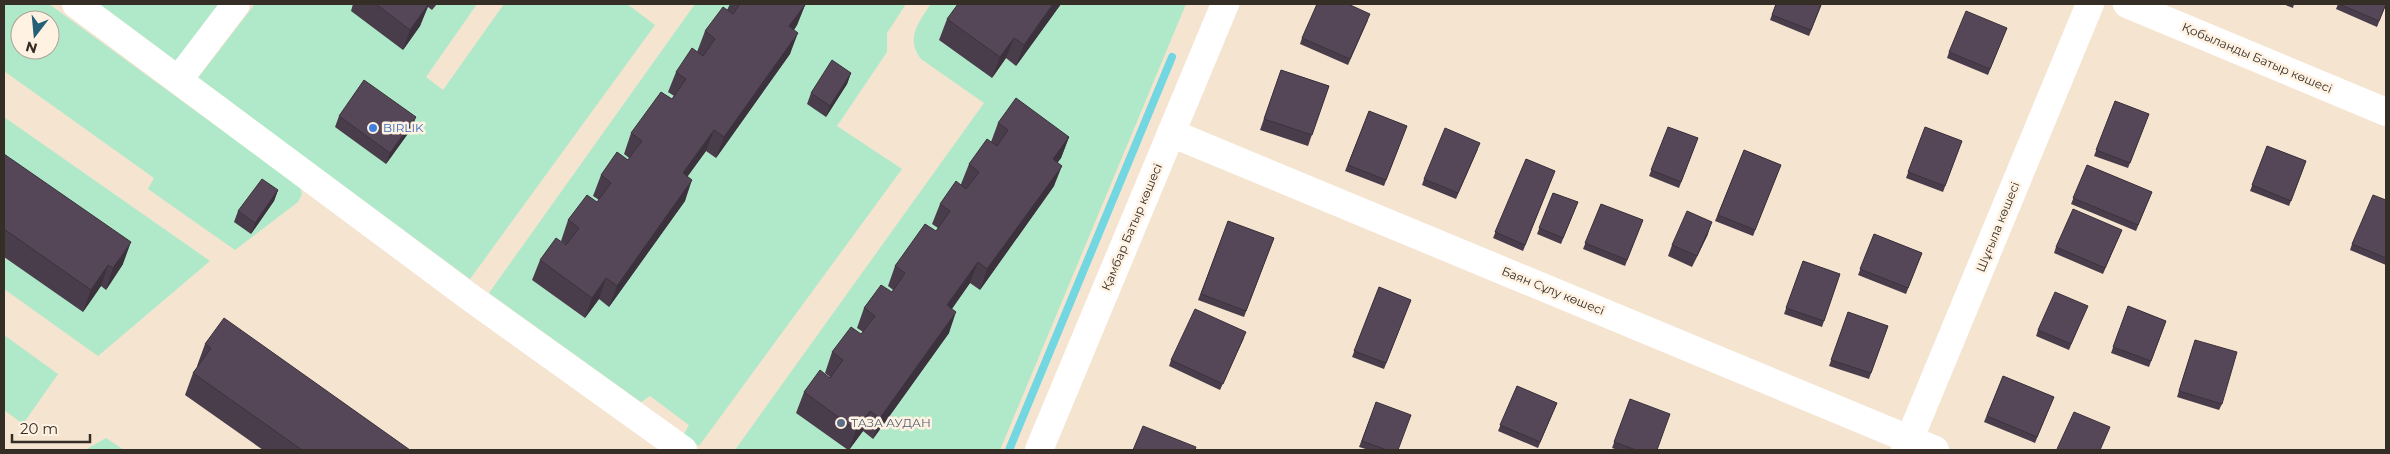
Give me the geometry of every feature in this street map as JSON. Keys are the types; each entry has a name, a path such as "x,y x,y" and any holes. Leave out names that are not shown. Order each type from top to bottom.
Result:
{"street":[{"path":"76,4 471,298 683,450"},
{"path":"179,79 236,4"},
{"name":"Қамбар Батыр көшесі","path":"1039,450 1225,4"},
{"name":"Шұғыла көшесі","path":"1908,445 2090,4"},
{"name":"Қобыланды Батыр көшесі","path":"2127,4 2386,112"},
{"name":"Баян Сұлу көшесі","path":"1171,133 1908,445 1936,450"}],"green space":[{"path":"4,4 49,4 57,10 10,10 10,60 60,60 60,12 300,187 302,194 298,202 235,250 148,189 154,178 4,71"},
{"path":"99,4 219,4 176,61"},
{"path":"255,4 356,4 411,18 424,4 432,10 437,4 477,4 426,77 443,90 504,4 627,4 655,25 470,279 198,78"},
{"path":"695,4 732,4 698,52 708,60 669,92 679,100 624,154 634,161 594,196 604,204 561,240 571,249 532,280 585,318 599,299 609,306 685,201 675,193 706,151 716,157 790,54 768,4 906,4 887,33 887,52 837,126 902,169 699,446 684,434 689,425 650,396 641,402 489,293"},
{"path":"931,4 973,4 978,8 992,78 1006,58 1016,65 1061,4 1186,4 1000,450 849,450 863,431 873,438 939,326 970,283 980,289 1054,186 961,184 971,192 942,232 888,286 898,294 857,328 867,336 825,373 835,381 796,412 848,450 735,450 984,103 921,59 916,52 914,37 916,30"},
{"path":"4,117 210,261 98,356 4,289 4,257 83,311 101,286 106,289 123,264 4,181"},
{"path":"4,335 58,374 23,424 4,410"},
{"path":"106,438 124,450 85,450"}],"building":[{"path":"376,4 426,4 428,5 410,30"},
{"path":"740,4 805,5 789,26 798,33 724,137 714,130 683,173 692,180 617,286 606,278 592,298 540,260 556,238 566,245 579,228 568,220 587,195 597,202 611,183 601,175 617,152 628,160 642,141 631,133 661,92 672,99 686,79 676,72 692,48 703,56 715,39 705,31 723,7 733,14"},
{"path":"958,4 1053,4 1024,45 1014,38 1000,57 947,19"},
{"path":"1317,4 1348,4 1370,14 1350,59 1302,38"},
{"path":"1776,4 1821,4 1811,30 1772,15"},
{"path":"2339,4 2386,4 2379,21"},
{"path":"1966,11 2007,28 1990,69 1949,52"},
{"path":"832,60 851,73 830,106 811,93"},
{"path":"1281,70 1329,86 1312,135 1264,119"},
{"name":"BIRLIK","path":"364,80 416,117 390,153 339,116"},
{"path":"1016,98 1069,137 1053,159 1062,166 987,269 978,262 947,305 956,312 880,418 870,411 856,430 804,392 820,370 830,378 843,360 832,352 851,327 861,334 875,316 864,308 881,285 892,292 905,273 895,266 925,224 936,231 950,211 940,204 956,181 966,189 979,172 969,164 987,139 997,146 1008,130 998,123"},
{"path":"2115,101 2149,114 2130,163 2096,150"},
{"path":"1369,111 1407,126 1386,180 1348,165"},
{"path":"1668,127 1698,138 1681,182 1651,170"},
{"path":"1925,127 1962,141 1945,186 1908,172"},
{"path":"1445,128 1480,143 1458,193 1424,179"},
{"path":"2267,146 2306,161 2291,201 2252,185"},
{"path":"1744,150 1781,165 1755,230 1718,215"},
{"path":"4,154 131,242 113,268 108,265 91,290 4,229"},
{"path":"1526,159 1555,171 1525,245 1495,232"},
{"path":"2087,165 2152,192 2138,225 2073,198"},
{"path":"262,179 278,190 255,223 238,211"},
{"path":"1553,193 1578,202 1563,238 1539,228"},
{"path":"2373,195 2386,200 2386,258 2352,244"},
{"path":"1601,204 1643,220 1627,260 1585,243"},
{"path":"2073,209 2122,230 2105,268 2056,247"},
{"path":"1687,211 1712,222 1697,256 1672,245"},
{"path":"1228,221 1274,238 1246,311 1201,294"},
{"path":"1874,234 1922,253 1908,288 1860,269"},
{"path":"1803,261 1840,274 1824,321 1786,308"},
{"path":"1379,287 1411,300 1386,363 1354,351"},
{"path":"2055,292 2088,306 2071,344 2038,330"},
{"path":"2128,306 2166,321 2151,361 2113,347"},
{"path":"1195,309 1246,332 1223,384 1171,360"},
{"path":"1848,312 1888,326 1871,373 1831,360"},
{"path":"224,318 410,450 302,450 193,373 211,348 205,344"},
{"path":"2195,340 2237,352 2222,404 2179,391"},
{"path":"2003,376 2054,397 2037,437 1987,416"},
{"path":"1517,386 1557,403 1540,442 1500,425"},
{"path":"1630,399 1670,414 1657,450 1636,450 1614,442"},
{"path":"1376,402 1411,415 1398,450 1387,450 1362,441"},
{"path":"2074,412 2110,427 2100,450 2057,449"},
{"path":"1143,426 1196,447 1195,450 1133,450"}],"waterway":[{"path":"1009,450 1172,57"}],"place":[{"name":"BIRLIK","path":"373,128"},
{"name":"ТАЗА АУДАН","path":"841,423"}]}
